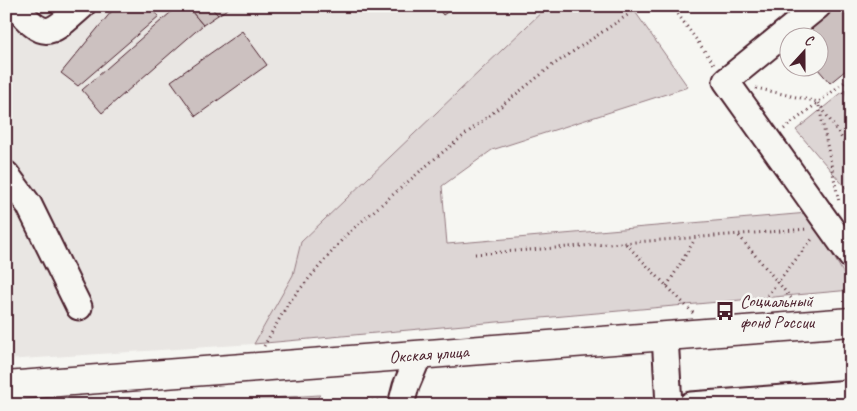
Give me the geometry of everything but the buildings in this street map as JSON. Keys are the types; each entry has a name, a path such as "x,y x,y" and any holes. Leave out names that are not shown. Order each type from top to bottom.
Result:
{"main road":[{"name":"Окская улица","path":"6,386 851,322"}],"lane":[{"path":"15,6 33,27 42,31 54,30 82,6"},
{"path":"818,6 721,74 851,256"},
{"path":"6,174 29,204 79,307"},
{"path":"664,336 669,405"},
{"path":"390,403 406,386 419,355"},
{"path":"691,405 851,393"}],"path":[{"path":"261,351 289,302 348,234 438,156 553,65 641,6"},
{"path":"672,6 721,74 818,102 851,152"},
{"path":"776,135 851,77"},
{"path":"818,102 840,207"},
{"path":"843,140 851,147"},
{"path":"475,254 812,229"},
{"path":"739,235 798,307"},
{"path":"754,312 815,235"},
{"path":"667,286 695,238"},
{"path":"626,244 697,318"},
{"path":"302,405 390,403"},
{"path":"375,405 390,403"},
{"path":"383,405 390,403"}],"shaded area":[{"path":"6,6 548,6 301,242 293,275 254,344 6,360"},
{"path":"548,6 631,6 688,87 492,150 442,186 447,244 808,213 851,286 851,290 254,344 293,275 301,242"},
{"path":"845,90 851,113 851,194 796,130"},
{"path":"320,395 311,405 154,405"}],"place":[{"name":"Социальный фонд России","path":"725,311"}]}
